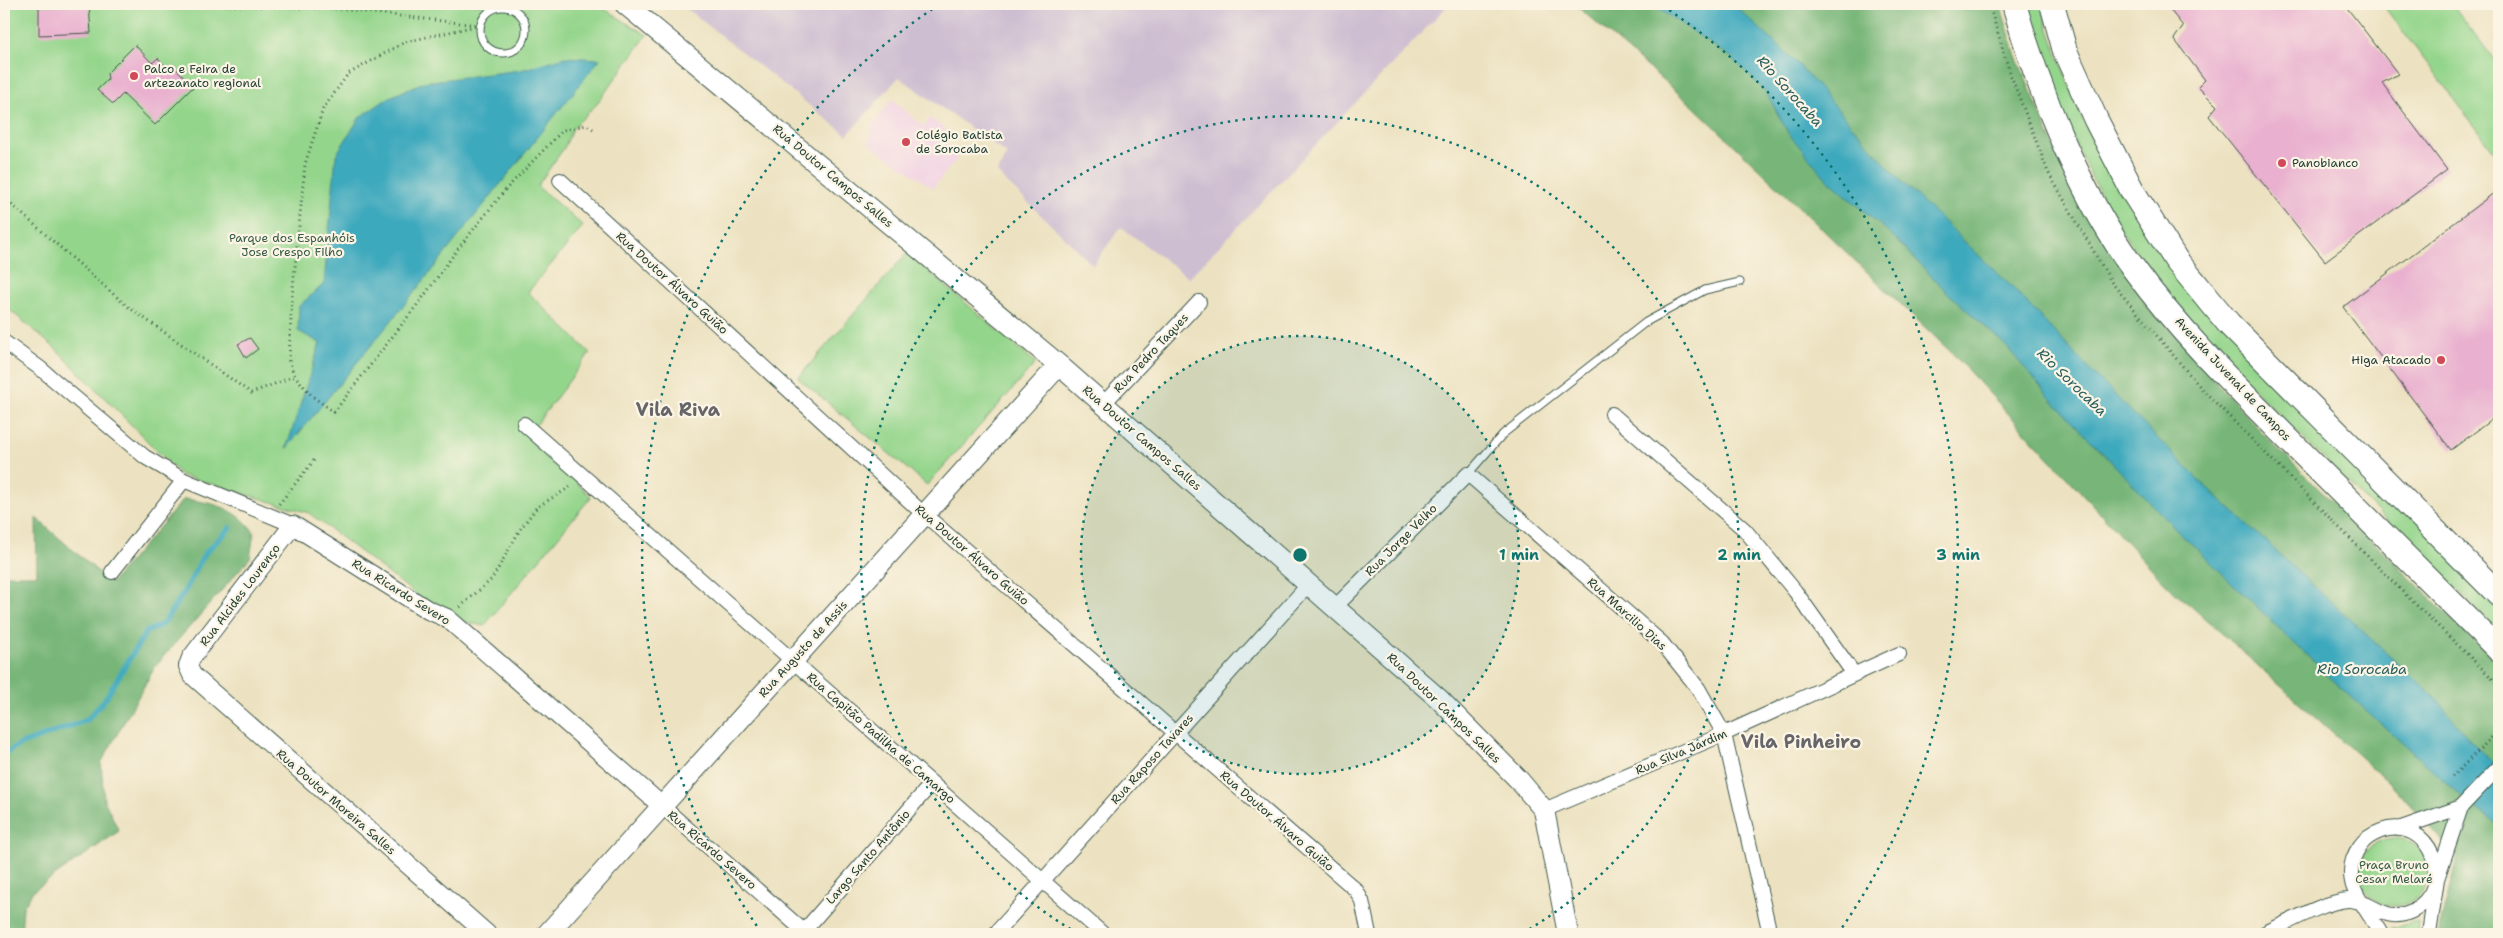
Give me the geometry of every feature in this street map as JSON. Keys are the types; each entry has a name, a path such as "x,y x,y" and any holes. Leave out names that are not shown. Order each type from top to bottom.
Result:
{"highway":[{"name":"Avenida Juvenal de Campos","path":"2014,4 2031,62 2073,161 2100,213 2134,269 2198,346 2499,650"},
{"path":"2052,4 2065,51 2096,120 2133,192 2176,260 2229,324 2499,595"}],"main road":[{"name":"Rua Doutor Campos Salles","path":"625,4 1104,403 1439,699 1518,779 1544,810 1568,934"},
{"name":"Rua Augusto de Assis","path":"548,934 1059,365"}],"street":[{"name":"Rua Doutor Álvaro Guião","path":"560,180 924,514 1356,890 1362,901 1369,934"},
{"name":"Rua Pedro Taques","path":"1104,403 1199,302"},
{"name":"Rua Ricardo Severo","path":"4,342 40,369 144,457 184,480 293,525 428,610 447,618 806,933"},
{"path":"1612,414 1745,530 1795,591 1854,674"},
{"name":"Rua Capitão Padilha de Camargo","path":"524,424 1103,934"},
{"name":"Rua Jorge Velho","path":"1335,607 1468,474"},
{"name":"Rua Marcilio Dias","path":"1468,474 1662,643 1698,688 1724,734 1770,934"},
{"path":"112,572 184,480"},
{"name":"Rua Alcides Lourenço","path":"188,666 191,658 293,525"},
{"name":"Rua Raposo Tavares","path":"995,934 1309,584"},
{"name":"Rua Silva Jardim","path":"1544,810 1724,734 1899,654"},
{"name":"Rua Doutor Moreira Salles","path":"188,666 192,675 487,934"},
{"path":"2264,934 2331,904 2348,900 2363,903 2383,914 2397,915 2411,912 2423,904 2432,892 2461,807 2499,767"},
{"name":"Largo Santo Antônio","path":"806,933 932,782"},
{"path":"2382,934 2352,883 2350,869 2354,855 2362,843 2373,834 2397,829 2461,807"},
{"path":"2397,829 2411,832 2423,840 2432,851 2436,864 2437,879 2429,934"}],"lane":[{"path":"502,7 510,8 521,17 525,24 524,38 515,50 508,53 493,51 482,40 480,25 488,12 502,7"},
{"path":"1468,474 1503,434 1646,322 1705,290 1740,282"}],"path":[{"path":"4,14 10,4"},
{"path":"140,4 150,6 216,5 340,9 480,25"},
{"path":"480,25 406,42 348,74 323,109 305,164 298,218 289,361 295,376 312,396 334,412 424,296 457,250 506,189 564,130 587,125 593,129"},
{"path":"4,198 127,306 250,393 295,376"},
{"path":"270,516 315,459"},
{"path":"447,618 492,579 521,528 537,506 585,478"},
{"path":"2452,777 2499,730"}],"shaded area":[{"path":"681,4 1449,4 1189,278 1121,227 1093,265 997,173 1007,154 899,77 847,135"},
{"name":"Colégio Batista de Sorocaba","path":"892,99 924,127 930,118 947,130 940,140 959,156 933,188 869,144 872,126"}],"green space":[{"name":"Parque dos Espanhóis Jose Crespo Filho","path":"4,4 596,4 647,35 596,105 573,128 564,148 537,186 583,226 528,292 590,353 530,433 591,497 484,626 447,618 309,513 181,475 57,350 4,305"},
{"path":"1574,4 2000,4 2016,56 2064,170 2213,379 2270,441 2499,665 2499,934 2438,934 2457,858 2395,788 2164,582 1953,354 1692,105"},
{"path":"2024,4 2041,4 2075,99 2095,145 2118,190 2499,603 2499,631 2245,380 2156,279 2117,224 2085,164 2058,101"},
{"path":"2382,4 2452,4 2499,66 2499,158"},
{"path":"907,253 1036,363 927,485 798,378"},
{"path":"184,499 205,502 223,508 247,524 254,532 250,558 156,665 101,763 104,800 119,831 33,891 23,907 21,934 4,934 4,575 37,575 36,518 111,583"},
{"name":"Praça Bruno Cesar Melaré","path":"2387,838 2401,838 2413,843 2423,853 2428,865 2428,879 2423,891 2413,901 2401,906 2387,906 2375,901 2365,891 2360,879 2360,865 2365,853 2375,843"},
{"path":"2418,921 2417,934 2393,934 2391,930 2392,928"}],"water":[{"name":"Rio Sorocaba","path":"1651,4 1733,4 1799,65 1899,179 2012,287 2091,371 2195,476 2437,700 2470,740 2499,769 2499,827 2445,782 2324,672 2168,521 2050,398 2005,345 1948,293 1886,230 1826,178 1788,133 1766,92 1731,57"},
{"path":"565,57 600,59 397,314 286,449 320,343 298,331 299,306 324,284 336,155 360,117 390,97 424,82 521,70"}],"building":[{"path":"2165,4 2344,4 2398,74 2382,83 2447,170 2325,261 2209,116 2217,106 2198,87 2205,80 2174,39 2183,26"},
{"path":"89,5 91,33 39,35 39,6"},
{"path":"135,45 152,63 158,58 169,70 173,66 194,86 155,125 123,94 113,104 97,90 108,79 107,73"},
{"name":"Higa Atacado","path":"2499,189 2499,414 2451,450 2343,307"},
{"path":"250,338 258,349 246,358 238,344"}],"waterway":[{"path":"4,754 19,745 87,720 105,699 146,632 163,624 186,589 205,553 230,528"}],"place":[{"name":"Palco e Feira de artezanato regional","path":"134,76"},
{"name":"Colégio Batista de Sorocaba","path":"906,142"},
{"name":"Panobianco","path":"2282,163"},
{"name":"Higa Atacado","path":"2441,360"}],"district":[{"name":"Vila Riva","path":"678,410"},
{"name":"Vila Pinheiro","path":"1801,742"}]}
